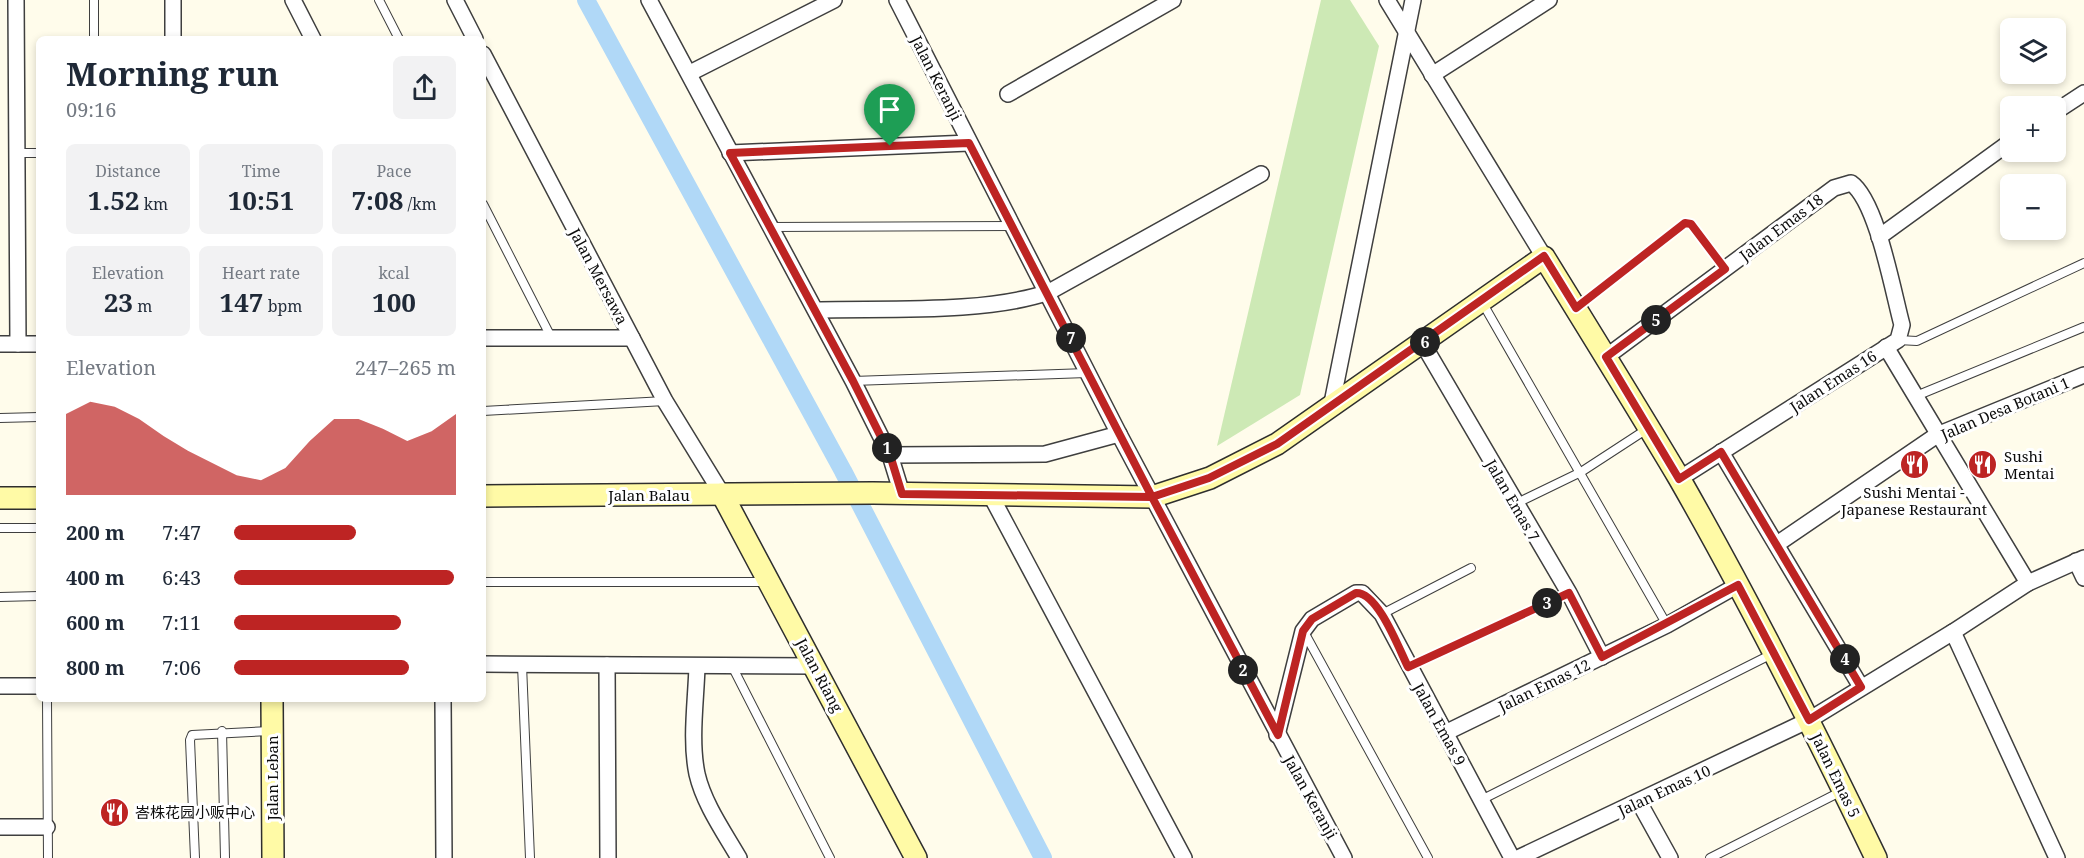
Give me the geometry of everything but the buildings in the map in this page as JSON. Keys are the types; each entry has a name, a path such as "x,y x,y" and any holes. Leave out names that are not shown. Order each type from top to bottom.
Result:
{"street":[{"path":"16,0 15,153 18,344"},
{"path":"172,36 173,0"},
{"path":"293,0 312,36"},
{"path":"455,0 473,36"},
{"path":"651,0 769,227 853,381 890,455 902,494"},
{"path":"690,73 834,0"},
{"name":"Jalan Keranji","path":"897,0 1119,434 1344,858"},
{"path":"1008,94 1173,0"},
{"path":"1387,0 1544,256"},
{"path":"1332,403 1413,0"},
{"path":"1432,75 1549,0"},
{"name":"Jalan Mersawa","path":"486,60 665,401 722,494"},
{"path":"2066,105 2084,93"},
{"path":"730,153 969,143"},
{"path":"2000,149 1879,237 1902,325 1892,343 1937,435 2028,582"},
{"path":"816,310 945,307 1023,301 1048,292 1262,174"},
{"name":"Jalan Emas 18","path":"1606,357 1842,184 1851,183 1861,190 1879,237"},
{"name":"Jalan Balau","path":"486,496 873,493 1152,497 1209,478 1277,444 1332,403 1423,344 1544,256"},
{"name":"Jalan Emas 5","path":"1544,256 1679,479 1738,585 1809,720 1876,858"},
{"path":"486,338 632,338"},
{"name":"Jalan Emas 16","path":"1679,479 1892,343"},
{"path":"0,344 36,344"},
{"name":"Jalan Emas 7","path":"1423,344 1569,593 1602,657"},
{"name":"Jalan Desa Botani 1","path":"1777,543 1937,435 2084,375"},
{"path":"890,455 1045,454 1119,434"},
{"path":"1721,452 1861,687"},
{"name":"Jalan Riang","path":"722,494 816,666 911,856"},
{"path":"990,494 1184,858"},
{"path":"0,498 36,498"},
{"path":"2080,559 2084,578"},
{"name":"Jalan Emas 10","path":"1518,858 1809,720 1953,632 2028,582 2080,559"},
{"name":"Jalan Emas 12","path":"1445,733 1667,625 1738,585"},
{"name":"Jalan Emas 9","path":"1303,631 1312,619 1356,593 1367,596 1382,614 1408,667 1512,858"},
{"path":"1278,735 1303,631"},
{"path":"1953,632 2057,858"},
{"path":"486,664 816,666"},
{"path":"608,665 608,858"},
{"path":"697,666 695,754 698,775 711,809 739,858"},
{"path":"0,686 36,686"},
{"name":"Jalan Leban","path":"272,702 273,858"},
{"path":"443,702 444,858"},
{"path":"1639,802 1670,858"},
{"path":"0,827 47,827"}],"lane":[{"path":"94,0 94,36"},
{"path":"379,0 397,36"},
{"path":"15,153 36,153"},
{"path":"486,210 551,337"},
{"path":"1576,308 1685,223 1691,224 1725,269"},
{"path":"769,227 1014,226"},
{"path":"1892,343 1917,341 2084,263"},
{"path":"1482,302 1667,625"},
{"path":"1916,396 2084,327"},
{"path":"853,381 1089,373"},
{"path":"486,411 665,401"},
{"path":"0,418 36,417"},
{"path":"1515,504 1581,472 1648,428"},
{"path":"0,528 36,528"},
{"path":"1382,614 1472,568"},
{"path":"486,582 770,582"},
{"path":"1408,667 1569,593"},
{"path":"0,597 36,596"},
{"path":"1303,631 1428,858"},
{"path":"1481,800 1773,654"},
{"path":"522,665 530,858"},
{"path":"732,666 830,858"},
{"path":"47,702 48,858"},
{"path":"195,858 190,740 197,733 272,730"},
{"path":"222,731 225,858"},
{"path":"1710,858 1843,790"}],"green space":[{"path":"1321,0 1350,0 1379,46 1300,395 1217,446"}],"waterway":[{"path":"586,0 843,471 1043,858"}],"place":[{"name":"Sushi Mentai - Japanese Restaurant","path":"1914,465"},
{"name":"Sushi Mentai","path":"1983,465"},
{"name":"峇株花园小贩中心","path":"114,812"}],"route":[{"path":"890,146 730,153 853,381 890,455 902,494 1152,497 1278,735 1303,631 1312,619 1356,593 1367,596 1382,614 1408,667 1569,593 1602,657 1667,625 1738,585 1809,720 1861,687 1721,452 1679,479 1606,357 1725,269 1691,224 1685,223 1576,308 1544,256 1423,344 1332,403 1277,444 1209,478 1152,497 969,143 890,146"}]}
